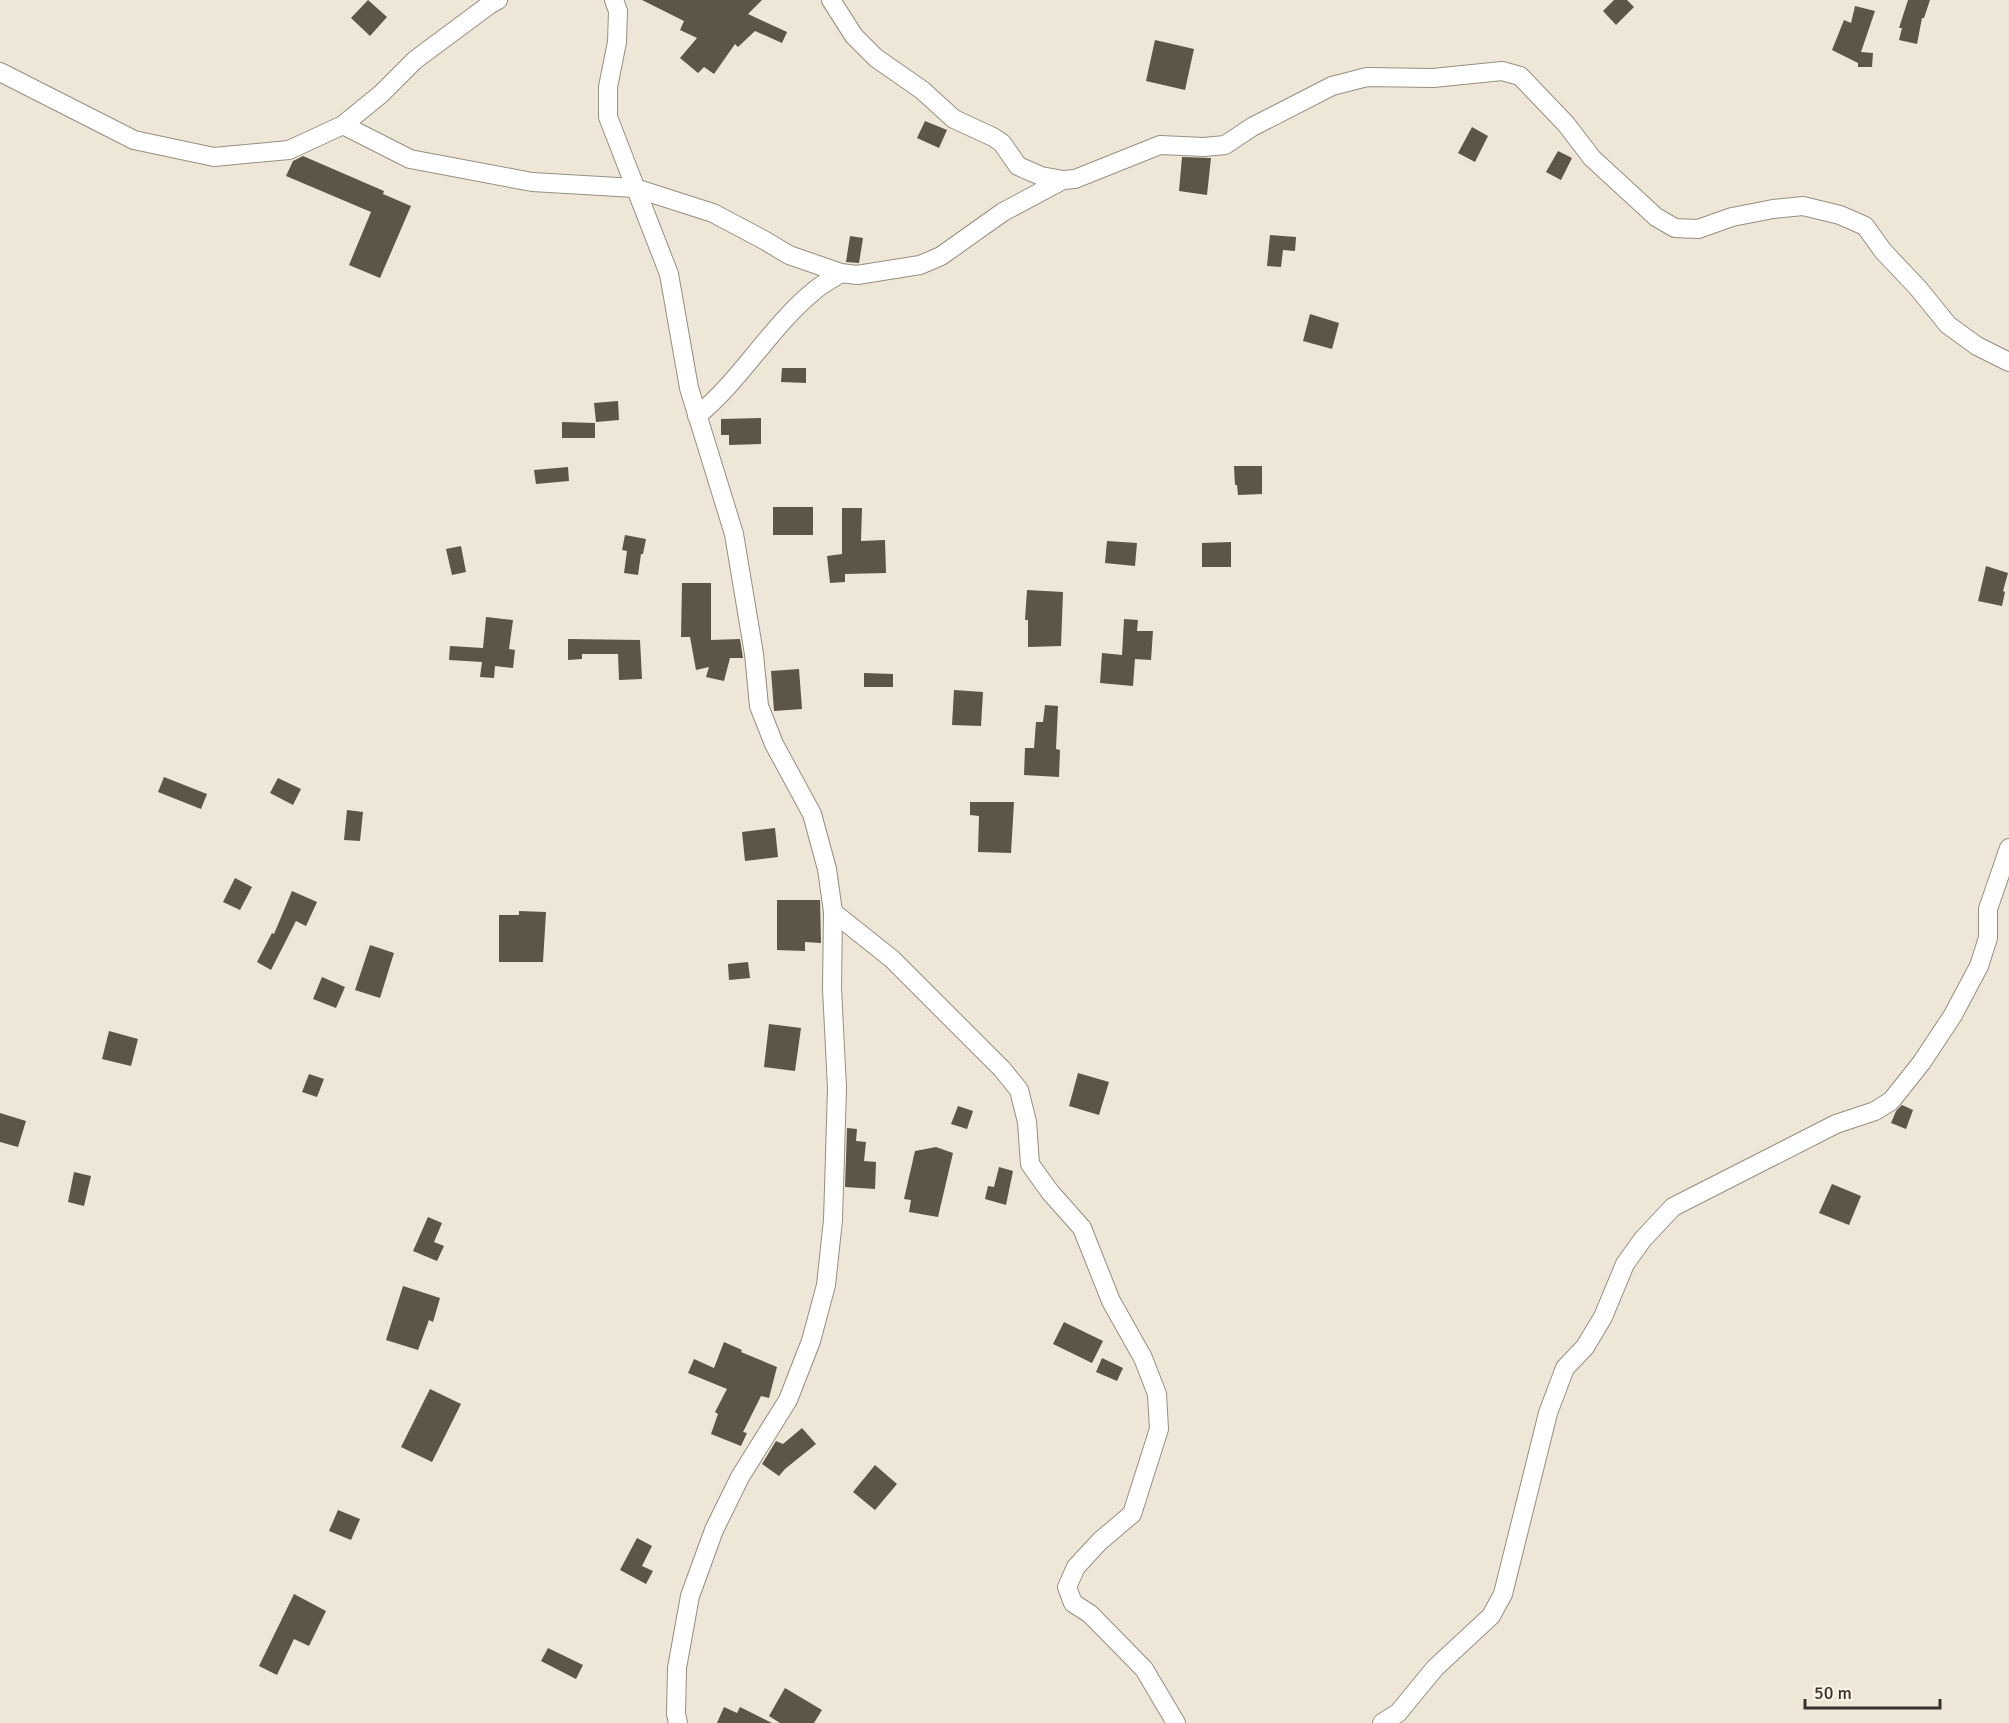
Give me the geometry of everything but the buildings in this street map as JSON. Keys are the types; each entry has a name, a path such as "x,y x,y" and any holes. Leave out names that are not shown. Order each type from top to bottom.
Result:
{"street":[{"path":"0,72 134,140 214,157 289,150 343,125 381,94 415,60 489,4 498,0"},
{"path":"614,0 618,11 617,42 608,87 608,117 669,274 689,388 734,534 754,654 759,706 774,744 812,814 826,869 832,912 832,988 837,1088 833,1220 826,1285 811,1341 788,1400 740,1477 719,1520 690,1596 677,1668 676,1714 678,1723"},
{"path":"831,0 854,36 876,58 922,90 954,119 1002,143 1018,166 1041,176 1063,180"},
{"path":"343,125 410,159 532,182 635,188 713,213 789,255 841,273 857,275 921,265 941,256 1003,212 1063,180 1075,178 1160,145 1226,146 1252,127 1332,86 1368,77 1433,78 1502,72 1520,76 1548,104 1592,158 1656,217 1675,228 1698,229 1732,217 1803,206 1840,215 1865,226 1883,251 1948,325 1977,346 2009,362"},
{"path":"697,416 717,399 774,332 814,291 841,273"},
{"path":"1382,1723 1398,1713 1436,1668 1491,1616 1503,1594 1548,1413 1565,1368 1585,1347 1603,1317 1625,1264 1643,1239 1673,1207 1836,1124 1875,1111 1892,1101 1922,1062 1953,1015 1979,966 1988,938 1988,909 2009,848"},
{"path":"832,912 892,959 1002,1069 1018,1090 1027,1122 1030,1164 1050,1192 1082,1228 1111,1301 1143,1358 1157,1394 1159,1429 1144,1479 1132,1514 1100,1541 1076,1567 1066,1587 1073,1603 1090,1614 1144,1669 1176,1723"}]}
